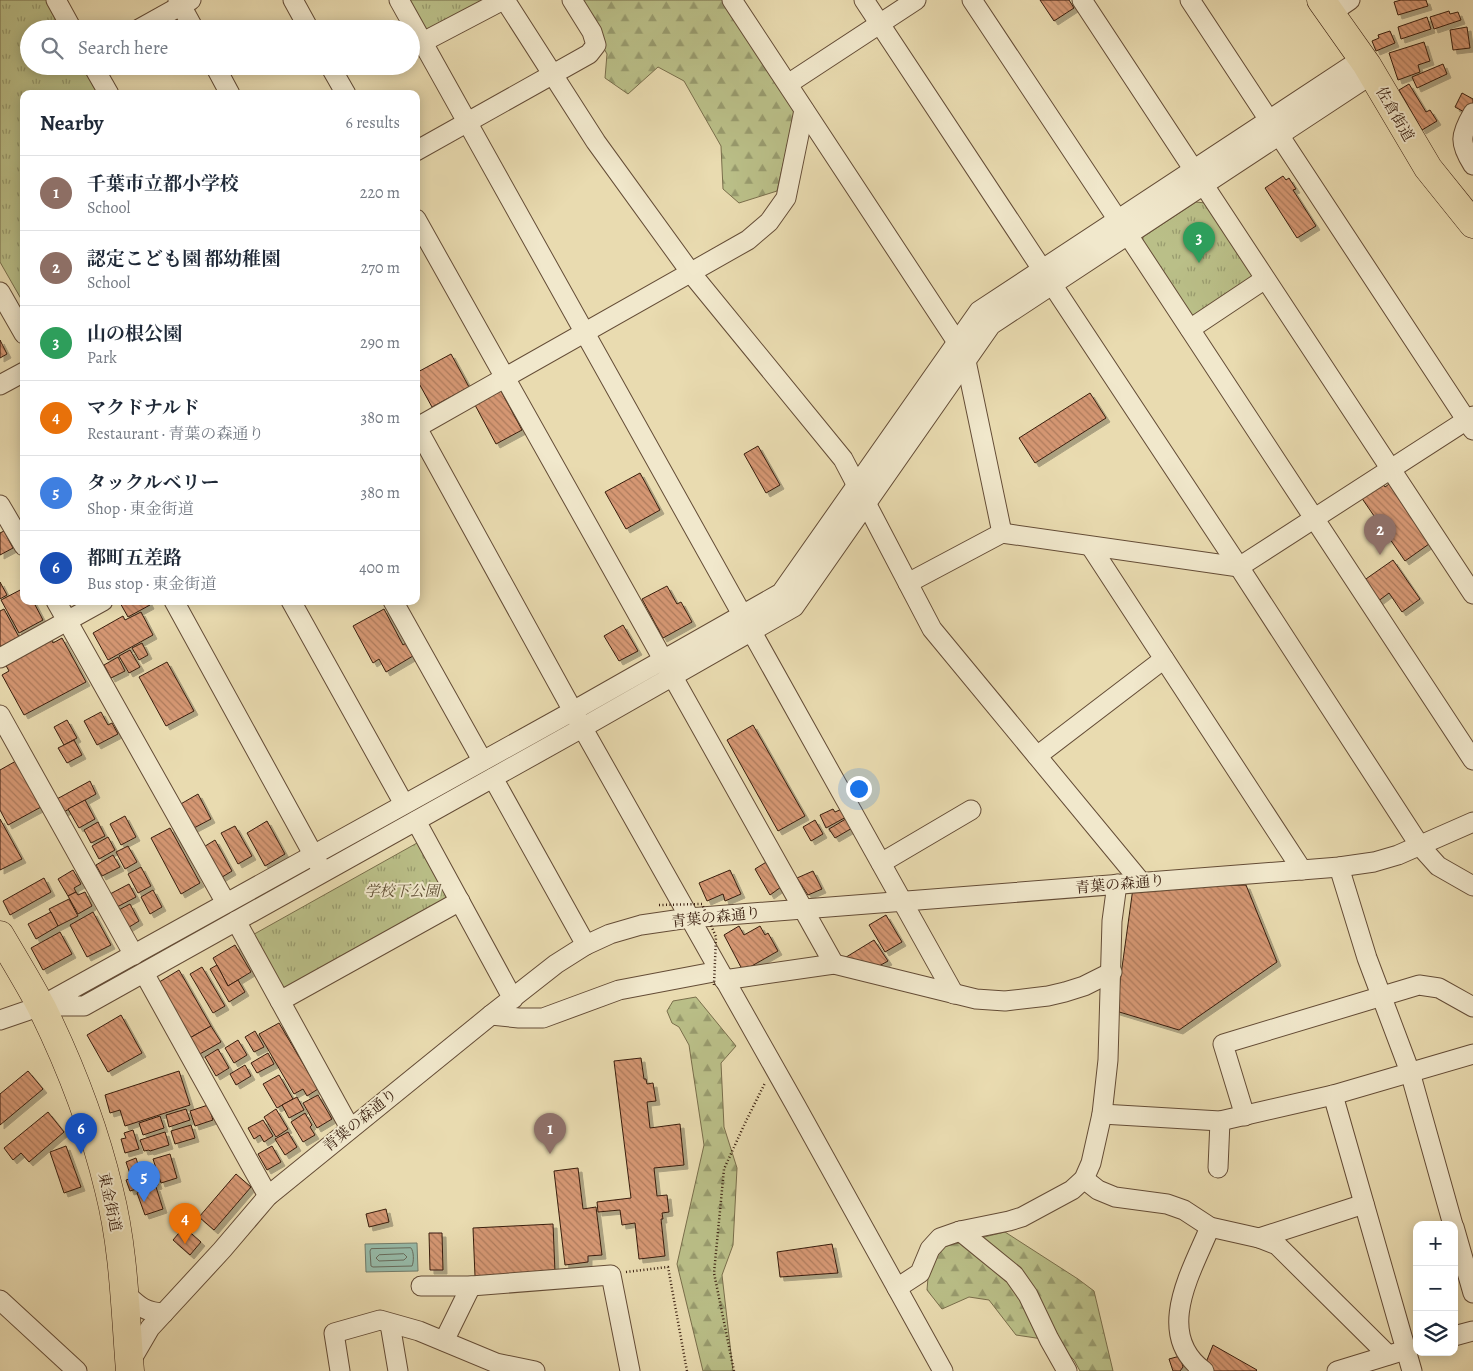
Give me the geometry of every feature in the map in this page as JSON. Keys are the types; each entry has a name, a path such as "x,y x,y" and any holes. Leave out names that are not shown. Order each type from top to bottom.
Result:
{"highway":[{"name":"佐倉街道","path":"1334,4 1367,65 1428,168 1468,209"},
{"name":"東金街道","path":"0,935 41,1006 87,1116 100,1157 118,1235 125,1294 128,1368"}],"street":[{"path":"56,0 67,20"},
{"path":"293,0 304,20"},
{"path":"399,0 410,20"},
{"path":"423,42 504,0 596,142 691,273 843,459 932,628 1141,882"},
{"path":"420,149 589,54 596,45 592,32 572,0"},
{"path":"732,0 957,342"},
{"path":"864,0 1239,567 1420,846 1438,866 1473,886"},
{"path":"788,84 916,0"},
{"path":"972,0 1473,760"},
{"path":"1082,0 1473,594"},
{"path":"908,583 1002,533 1239,567 1391,469 1471,422 1190,0"},
{"path":"154,20 183,2 190,20"},
{"path":"420,37 954,994"},
{"path":"747,623 781,593 980,311 1047,277 1274,128 1354,64 1367,65"},
{"path":"98,75 107,90"},
{"path":"219,75 228,90"},
{"path":"335,75 344,90"},
{"path":"420,425 748,240 769,222 786,198 804,110"},
{"path":"1473,113 1462,138 1464,151 1473,165"},
{"path":"420,226 834,964"},
{"path":"41,1006 84,1006 493,778 577,720 667,667 747,623 794,607 991,325 1047,277"},
{"path":"1190,329 1265,278"},
{"path":"0,292 20,327"},
{"path":"966,361 1002,533"},
{"path":"0,385 20,374"},
{"path":"420,434 577,720 689,918 719,979 776,1070 943,1371"},
{"path":"0,505 20,539"},
{"path":"1091,547 1302,870"},
{"path":"58,605 226,903"},
{"path":"0,658 96,605"},
{"path":"176,605 323,872"},
{"path":"293,605 404,804"},
{"path":"395,605 482,760"},
{"path":"1037,756 1164,659"},
{"path":"0,715 134,955"},
{"path":"0,1020 41,1006 482,760 577,720"},
{"path":"493,778 586,945"},
{"path":"881,863 971,810"},
{"path":"416,820 513,999"},
{"name":"青葉の森通り","path":"128,1368 150,1328 222,1250 268,1196 350,1128 556,964 586,945 610,934 640,925 689,918 1339,867 1374,862 1398,855 1473,822"},
{"path":"1339,867 1380,996 1410,1072 1453,1221"},
{"path":"897,1288 920,1273 930,1249 940,1238 960,1231 1022,1217 1072,1190 1084,1179 1091,1163 1102,1114 1108,1060 1112,921 1118,884"},
{"path":"280,1001 460,901"},
{"path":"236,921 350,1128"},
{"path":"491,1015 543,1018 619,990 834,964 976,999 1005,1001 1048,996 1084,986 1112,972"},
{"path":"144,973 268,1196"},
{"path":"1245,1116 1223,1044 1419,986 1439,988 1473,1007"},
{"path":"1102,1114 1220,1121 1333,1095 1473,1054"},
{"path":"1333,1095 1404,1351 1412,1371"},
{"path":"1218,1168 1220,1121"},
{"path":"1084,1179 1098,1190 1115,1197 1167,1204 1184,1210 1210,1227 1259,1238 1277,1245 1404,1351"},
{"path":"1259,1238 1364,1204"},
{"path":"1204,1371 1196,1365 1183,1344 1178,1324 1181,1296 1210,1227"},
{"path":"960,1231 1014,1276 1028,1295 1067,1371"},
{"path":"1458,1240 1473,1293"},
{"path":"422,1286 471,1286 612,1275 630,1371"},
{"path":"444,1341 471,1286"},
{"path":"125,1294 142,1309 164,1312"},
{"path":"0,1300 77,1371"},
{"path":"340,1371 334,1333 380,1320 419,1331 444,1341 496,1367 535,1371"},
{"path":"390,1324 398,1371"},
{"path":"1458,1335 1473,1331"},
{"path":"1337,1371 1404,1351"}],"path":[{"path":"659,906 702,904 716,937 719,979"},
{"path":"734,1371 714,1273 724,1169 766,1080 776,1070"},
{"path":"612,1275 668,1266 687,1371"}],"green space":[{"path":"0,0 49,0 60,20 20,20 20,75 91,75 100,90 20,90 20,297 0,262"},
{"path":"406,0 485,0 431,33 423,31 420,20 417,20"},
{"path":"577,0 725,0 796,107 777,191 739,203 723,189 721,146 684,81 658,67 628,94 605,78 607,54"},
{"path":"1196,202 1205,203 1256,277 1195,322 1142,248 1143,237"},
{"name":"学校下公園","path":"417,843 446,896 442,909 290,993 277,990 249,937"},
{"path":"696,997 736,1046 721,1063 724,1127 737,1168 733,1245 722,1275 733,1371 703,1371 677,1264 704,1145 689,1045 679,1027 672,1023 667,1011 673,1001"},
{"path":"1005,1232 1094,1291 1113,1371 1080,1371 1074,1360 1056,1341 1016,1335 989,1300 969,1297 942,1309 927,1290 929,1265 938,1248"}],"water":[{"path":"417,1243 418,1271 366,1272 365,1244"}],"building":[{"path":"1040,0 1069,0 1074,8 1054,21"},
{"path":"1401,0 1426,0 1428,6 1398,15 1394,2"},
{"path":"1449,11 1450,14 1458,12 1461,20 1434,29 1430,17"},
{"path":"1427,17 1431,29 1401,39 1398,27"},
{"path":"1467,27 1470,48 1453,50 1450,30"},
{"path":"1390,31 1395,43 1376,51 1372,41 1379,38 1378,35"},
{"path":"1424,42 1430,61 1418,65 1420,72 1398,80 1389,53"},
{"path":"1443,64 1447,74 1417,88 1412,77"},
{"path":"1409,84 1426,112 1430,110 1437,121 1422,130 1399,90"},
{"path":"1462,93 1473,99 1473,104 1468,114 1455,107"},
{"path":"1283,176 1286,180 1289,178 1296,189 1293,190 1316,226 1297,238 1265,188"},
{"path":"0,340 7,354 0,358"},
{"path":"451,354 469,387 432,407 420,385 420,371"},
{"path":"501,391 522,430 496,444 475,405"},
{"path":"1090,393 1106,418 1035,463 1019,438"},
{"path":"758,446 780,485 766,493 744,454"},
{"path":"640,473 660,510 626,529 605,492"},
{"path":"1382,482 1385,487 1389,484 1429,544 1405,561 1361,497"},
{"path":"4,531 13,548 0,555 0,533"},
{"path":"1393,560 1420,599 1402,612 1389,593 1377,602 1363,581"},
{"path":"0,582 7,595 0,599"},
{"path":"667,586 677,604 681,602 692,622 663,638 642,599"},
{"path":"20,590 20,605 35,605 43,620 19,633 1,600"},
{"path":"121,605 150,605 128,617"},
{"path":"4,609 19,637 0,647 0,611"},
{"path":"384,609 403,645 406,643 413,656 386,672 379,659 373,663 353,626"},
{"path":"141,612 153,635 108,660 93,633 123,616 125,620"},
{"path":"623,625 638,651 619,661 604,636"},
{"path":"50,637 53,643 62,638 86,682 24,715 2,675 9,671 4,662"},
{"path":"142,643 148,655 139,660 132,648"},
{"path":"130,650 140,667 129,673 119,656"},
{"path":"118,657 125,671 111,678 104,665"},
{"path":"167,662 194,711 166,726 139,677"},
{"path":"101,712 108,725 112,723 118,734 97,745 84,721"},
{"path":"67,720 77,738 64,745 54,727"},
{"path":"753,725 805,816 778,831 727,740"},
{"path":"74,740 82,755 67,763 58,748"},
{"path":"16,761 41,807 8,825 0,810 0,770"},
{"path":"90,781 96,794 62,813 55,800"},
{"path":"198,794 211,819 192,829 179,805"},
{"path":"85,800 95,819 79,828 68,809"},
{"path":"844,808 848,816 826,828 820,815 833,809 835,812"},
{"path":"125,816 136,837 121,845 110,824"},
{"path":"849,817 854,827 835,838 829,829"},
{"path":"0,819 22,859 0,870"},
{"path":"815,820 823,834 811,841 803,827"},
{"path":"267,821 285,854 265,866 247,833"},
{"path":"98,822 105,836 91,843 84,830"},
{"path":"235,826 252,856 238,864 221,833"},
{"path":"170,828 200,883 181,894 151,838"},
{"path":"108,837 115,850 99,859 92,846"},
{"path":"215,840 232,871 219,879 202,848"},
{"path":"128,846 137,862 125,869 116,852"},
{"path":"113,855 120,867 102,876 96,865"},
{"path":"768,861 781,887 770,895 755,869"},
{"path":"141,867 151,886 138,893 128,874"},
{"path":"73,870 81,884 74,888 76,892 68,896 58,879"},
{"path":"730,870 741,894 725,901 723,894 707,901 699,883"},
{"path":"813,871 822,889 808,895 797,878"},
{"path":"44,878 51,892 10,915 3,901"},
{"path":"129,884 136,897 117,907 110,894"},
{"path":"1246,885 1277,962 1179,1030 1116,1011 1133,888"},
{"path":"153,890 162,907 150,914 141,897"},
{"path":"76,892 78,895 85,892 92,906 78,914 68,896"},
{"path":"69,899 78,916 58,926 49,909"},
{"path":"130,904 139,921 126,929 117,911"},
{"path":"51,912 58,926 36,939 28,924"},
{"path":"93,912 111,945 87,957 70,925"},
{"path":"886,915 902,942 885,952 869,925"},
{"path":"739,926 744,935 760,926 765,935 768,933 778,951 743,971 724,935"},
{"path":"60,932 72,954 43,970 31,948"},
{"path":"874,940 888,961 879,966 843,959"},
{"path":"235,945 251,972 228,986 213,958"},
{"path":"217,965 228,986 238,980 245,992 229,1002 210,969"},
{"path":"202,967 225,1006 213,1013 190,974"},
{"path":"179,970 211,1026 188,1039 156,984"},
{"path":"121,1015 142,1053 108,1072 87,1035"},
{"path":"279,1023 318,1089 307,1096 303,1089 294,1094 259,1034"},
{"path":"211,1026 221,1042 198,1055 188,1039"},
{"path":"255,1031 264,1047 254,1052 245,1037"},
{"path":"238,1040 247,1055 234,1063 225,1048"},
{"path":"218,1049 229,1068 216,1076 205,1057"},
{"path":"268,1053 274,1064 257,1073 251,1063"},
{"path":"641,1058 644,1079 646,1079 647,1084 653,1083 656,1101 647,1102 650,1128 680,1124 684,1165 654,1168 657,1196 667,1195 669,1212 662,1213 663,1219 661,1219 665,1256 639,1259 635,1223 622,1225 620,1210 598,1212 597,1202 631,1198 614,1061"},
{"path":"245,1065 251,1076 236,1085 230,1074"},
{"path":"28,1071 43,1089 0,1125 0,1094"},
{"path":"179,1071 190,1105 125,1126 120,1110 110,1113 105,1095"},
{"path":"279,1075 293,1099 277,1108 263,1084"},
{"path":"318,1095 332,1119 317,1128 303,1103"},
{"path":"297,1097 304,1110 289,1118 282,1105"},
{"path":"208,1105 213,1120 195,1126 190,1111"},
{"path":"186,1109 190,1120 169,1127 166,1115"},
{"path":"276,1109 288,1129 276,1137 264,1117"},
{"path":"48,1112 64,1132 29,1162 21,1153 13,1160 4,1148"},
{"path":"305,1113 315,1135 303,1142 291,1122"},
{"path":"160,1116 164,1128 143,1135 139,1123"},
{"path":"263,1120 273,1136 264,1142 260,1135 254,1139 248,1128"},
{"path":"191,1125 195,1138 175,1144 171,1131"},
{"path":"133,1130 139,1149 125,1153 121,1139 126,1138 124,1133"},
{"path":"165,1132 169,1145 144,1151 140,1140"},
{"path":"288,1132 297,1147 285,1155 275,1139"},
{"path":"66,1146 81,1187 64,1193 50,1152"},
{"path":"272,1146 281,1162 267,1170 258,1154"},
{"path":"170,1154 177,1178 161,1183 153,1159"},
{"path":"136,1158 140,1171 130,1174 126,1162"},
{"path":"152,1167 158,1185 144,1190 138,1172"},
{"path":"578,1168 583,1209 596,1207 602,1255 588,1256 588,1262 565,1265 554,1171"},
{"path":"236,1174 251,1187 214,1230 199,1217"},
{"path":"139,1176 143,1187 130,1191 126,1180"},
{"path":"156,1187 163,1209 145,1215 137,1193"},
{"path":"386,1209 389,1222 369,1227 366,1214"},
{"path":"553,1224 555,1272 475,1276 473,1228"},
{"path":"184,1227 201,1242 190,1255 173,1240"},
{"path":"429,1233 442,1233 443,1270 430,1270"},
{"path":"832,1244 838,1273 780,1277 777,1252"},
{"path":"1213,1345 1257,1370 1214,1371 1205,1365"},
{"path":"1180,1356 1183,1367 1180,1371 1173,1371 1169,1359"}],"place":[{"name":"山の根公園","path":"1199,263"},
{"name":"認定こども園 都幼稚園","path":"1380,555"},
{"name":"都町五差路","path":"81,1154"},
{"name":"千葉市立都小学校","path":"550,1154"},
{"name":"タックルベリー","path":"144,1202"},
{"name":"マクドナルド","path":"185,1244"}]}
